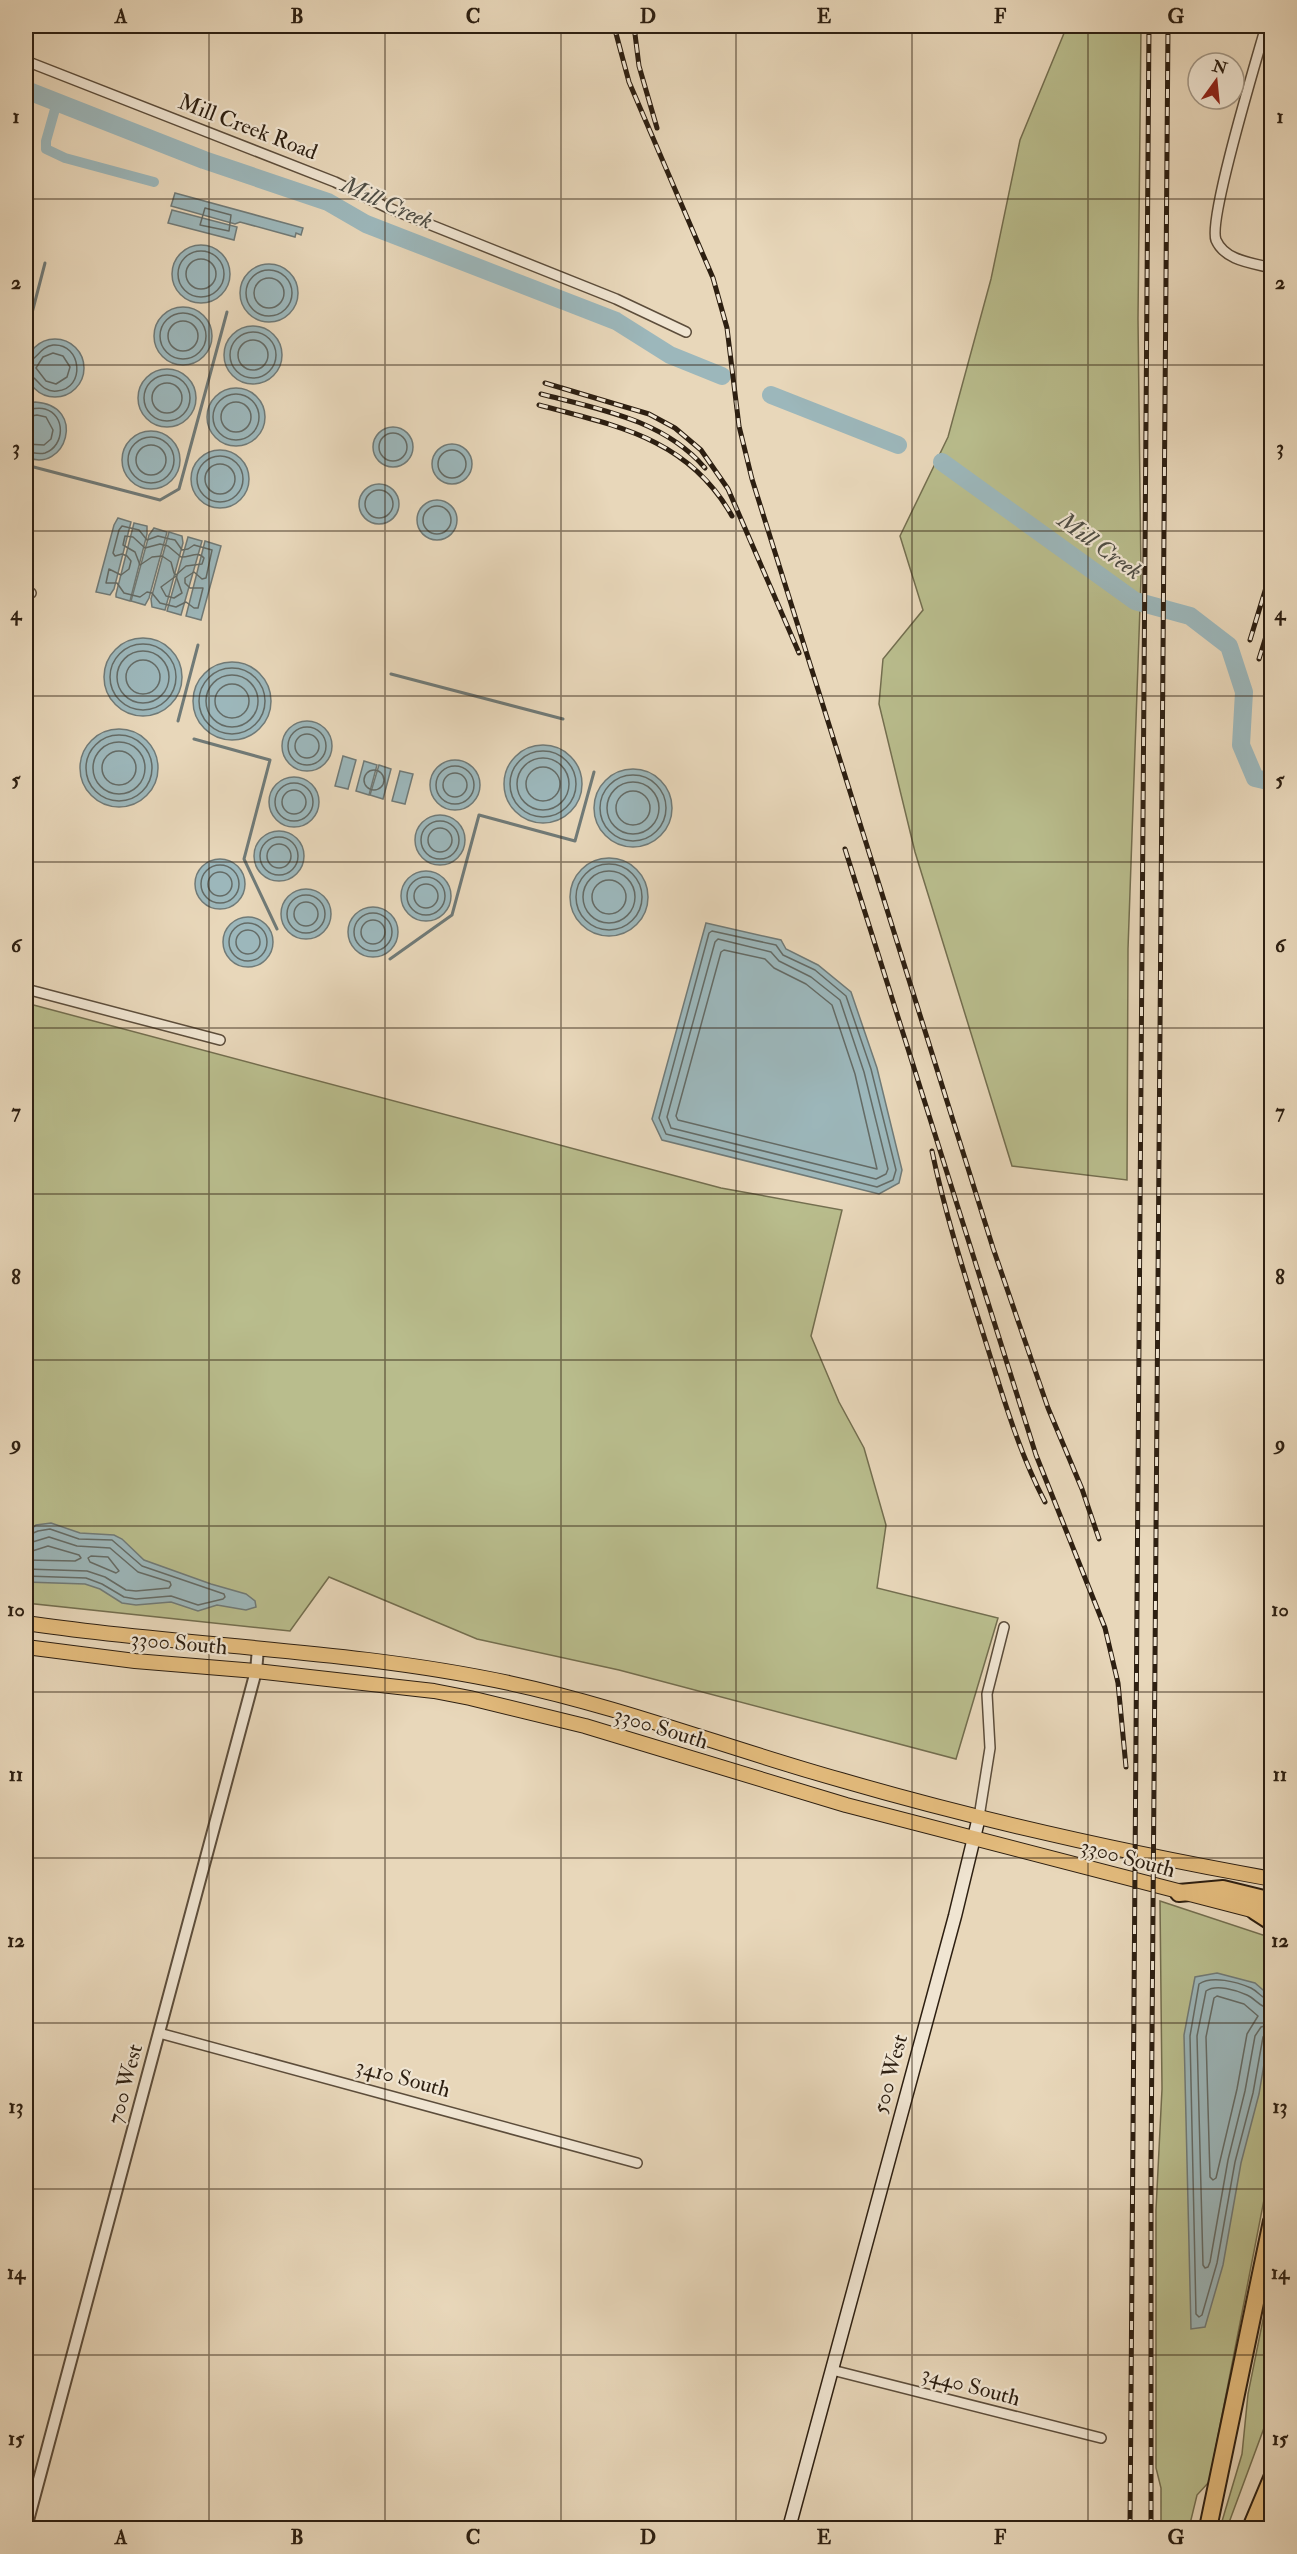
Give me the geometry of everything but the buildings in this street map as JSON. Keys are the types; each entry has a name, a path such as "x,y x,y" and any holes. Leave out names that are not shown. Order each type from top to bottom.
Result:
{"highway":[{"path":"1179,1893 1222,1889 1272,1901"},
{"path":"1255,1911 1272,1922"},
{"path":"1208,2529 1272,2221"},
{"path":"1251,2529 1272,2478"}],"main road":[{"name":"3300 South","path":"26,1623 107,1635 437,1669 513,1684 752,1752 838,1780 979,1817 1185,1864 1272,1879"},
{"name":"3300 South","path":"26,1647 135,1661 256,1671 434,1691 489,1702 585,1726 846,1805 1179,1893 1272,1915"},
{"name":"500 West","path":"789,2529 975,1839 979,1817"}],"street":[{"path":"1266,26 1214,229 1216,240 1232,258 1272,268"},
{"name":"Mill Creek Road","path":"26,61 335,182 386,207 616,299 686,332"},
{"path":"26,988 220,1040"},
{"name":"500 West","path":"979,1817 990,1748 987,1694 1004,1627"},
{"name":"700 West","path":"26,2529 256,1671 258,1649"},
{"name":"3410 South","path":"159,2033 637,2163"},
{"name":"3440 South","path":"832,2370 1101,2438"}],"green space":[{"path":"1067,26 1141,26 1138,319 1141,578 1128,949 1127,1180 1012,1166 915,852 879,704 883,659 923,610 900,536 948,437 991,279 1020,140"},
{"path":"26,1003 721,1188 842,1210 811,1336 839,1402 864,1448 886,1525 877,1588 998,1618 956,1759 619,1670 477,1639 329,1577 290,1631 26,1603"},
{"path":"1160,1901 1272,1938 1271,2164 1209,2482 1197,2495 1189,2528 1161,2528 1161,2488 1156,2468 1156,2210 1162,2089"},
{"path":"1271,2280 1271,2409 1227,2528 1220,2528 1242,2454 1248,2394"}],"water":[{"path":"175,193 303,228 301,235 296,233 295,237 240,222 235,224 171,206"},
{"path":"172,210 237,227 234,240 168,223"},
{"path":"201,245 212,247 225,258 230,274 228,285 217,298 201,303 190,301 177,290 172,274 174,263 185,250"},
{"path":"269,264 280,266 293,277 298,293 296,304 285,317 269,322 258,320 245,309 240,293 242,282 253,269"},
{"path":"183,307 194,309 207,320 212,336 210,347 199,360 183,365 172,363 159,352 154,336 156,325 167,312"},
{"path":"253,326 264,328 277,339 282,355 280,366 269,379 253,384 242,382 229,371 224,355 226,344 237,331"},
{"path":"55,339 66,341 79,352 84,368 82,379 71,392 55,397 44,395 31,384 26,368 28,357 39,344"},
{"path":"167,369 178,371 191,382 196,398 194,409 183,422 167,427 156,425 143,414 138,398 140,387 151,374"},
{"path":"236,388 247,390 260,401 265,417 263,428 252,441 236,446 225,444 212,433 207,417 209,406 220,393"},
{"path":"35,402 51,406 62,414 66,425 65,437 60,448 52,456 40,460 26,457 26,404"},
{"path":"393,427 401,428 407,433 412,439 412,455 407,461 401,466 393,467 385,466 379,461 374,455 373,447 374,439 379,433 385,428"},
{"path":"151,431 162,433 175,444 180,460 178,471 167,484 151,489 140,487 127,476 122,460 124,449 135,436"},
{"path":"452,444 466,450 472,464 466,478 452,484 438,478 432,464 438,450"},
{"path":"220,450 231,452 244,463 249,479 247,490 236,503 220,508 209,506 196,495 191,479 193,468 204,455"},
{"path":"379,484 393,490 399,504 393,518 379,524 365,518 359,504 365,490"},
{"path":"437,500 451,506 457,520 451,534 437,540 423,534 417,520 423,506"},
{"path":"118,518 131,522 114,589 110,595 96,592 114,525"},
{"path":"134,523 147,526 147,534 130,601 116,597 116,594"},
{"path":"154,528 167,532 149,598 145,605 131,601 149,535"},
{"path":"169,532 182,536 183,543 165,610 152,607 151,599"},
{"path":"188,537 202,541 181,615 167,611"},
{"path":"205,541 221,546 201,620 186,616"},
{"path":"143,638 158,641 171,649 179,662 182,677 179,692 171,705 158,713 143,716 128,713 115,705 107,692 104,677 107,662 115,649 128,641"},
{"path":"232,662 247,665 260,673 268,686 271,701 268,716 260,729 247,737 232,740 217,737 204,729 196,716 193,701 196,686 204,673 217,665"},
{"path":"302,721 312,721 325,728 332,741 332,751 325,764 312,771 302,771 293,767 286,760 282,751 282,741 286,732 293,725"},
{"path":"119,729 134,732 147,740 155,753 158,768 155,783 147,796 134,804 119,807 104,804 91,796 83,783 80,768 83,753 91,740 104,732"},
{"path":"543,745 558,748 571,756 579,769 582,784 579,799 571,812 558,820 543,823 528,820 515,812 507,799 504,784 507,769 515,756 528,748"},
{"path":"343,756 356,760 348,789 335,786"},
{"path":"450,760 460,760 473,767 480,780 480,790 473,803 460,810 450,810 441,806 434,799 430,790 430,780 434,771 441,764"},
{"path":"364,761 377,765 369,795 356,791"},
{"path":"379,765 391,769 383,799 370,795"},
{"path":"633,769 648,772 661,780 669,793 672,808 669,823 661,836 648,844 633,847 618,844 605,836 597,823 594,808 597,793 605,780 618,772"},
{"path":"400,771 413,774 405,804 392,801"},
{"path":"289,777 299,777 312,784 319,797 319,807 312,820 299,827 289,827 280,823 273,816 269,807 269,797 273,788 280,781"},
{"path":"445,815 458,822 464,830 464,850 458,858 450,864 435,865 422,858 416,850 415,835 422,822 430,816"},
{"path":"274,831 284,831 297,838 304,851 304,861 297,874 284,881 274,881 265,877 258,870 254,861 254,851 258,842 265,835"},
{"path":"609,858 624,861 637,869 645,882 648,897 645,912 637,925 624,933 609,936 594,933 581,925 573,912 570,897 573,882 581,869 594,861"},
{"path":"215,859 225,859 238,866 245,879 245,889 238,902 225,909 215,909 206,905 199,898 195,889 195,879 199,870 206,863"},
{"path":"431,871 444,878 450,886 450,906 444,914 436,920 421,921 408,914 402,906 401,891 408,878 416,872"},
{"path":"311,889 324,896 330,904 330,924 324,932 316,938 301,939 288,932 282,924 281,909 288,896 296,890"},
{"path":"368,907 378,907 391,914 398,927 398,937 391,950 378,957 368,957 359,953 352,946 348,937 348,927 352,918 359,911"},
{"path":"243,917 253,917 266,924 273,937 273,947 266,960 253,967 243,967 234,963 227,956 223,947 223,937 227,928 234,921"},
{"path":"706,923 781,940 786,949 818,965 851,992 877,1068 902,1170 899,1183 879,1194 662,1140 652,1119"},
{"path":"51,1523 80,1533 114,1535 122,1539 144,1560 246,1594 255,1601 256,1607 246,1610 217,1605 198,1611 171,1602 136,1605 122,1603 100,1589 85,1584 26,1582 26,1534 36,1525"},
{"path":"1217,1973 1255,1983 1271,1997 1271,2022 1259,2094 1241,2163 1223,2265 1205,2327 1191,2329 1184,2035 1195,1977"}],"waterway":[{"name":"Mill Creek","path":"26,90 204,160 328,202 366,224 616,321 670,355 722,376"},
{"path":"57,102 46,141 46,149 65,158 154,182"},
{"path":"26,336 45,263"},
{"path":"26,465 160,500 179,489 227,312"},
{"name":"Mill Creek","path":"771,395 898,445"},
{"name":"Mill Creek","path":"942,462 1135,601 1190,616 1229,646 1244,692 1241,745 1255,778 1272,782"},
{"path":"178,721 198,645"},
{"path":"391,674 563,719"},
{"path":"194,739 270,760 244,859 277,929"},
{"path":"390,959 452,915 479,815 575,841 594,772"}],"railway":[{"path":"614,26 629,82 713,278 727,328 739,426 752,479 993,1248 1048,1408 1082,1489 1099,1539"},
{"path":"634,26 639,66 657,128"},
{"path":"1130,2528 1149,26"},
{"path":"1151,2528 1151,2162 1168,26"},
{"path":"545,383 649,414 675,428 701,450 728,489 799,653"},
{"path":"541,394 608,411 650,427 689,452 705,468"},
{"path":"539,405 623,429 673,453 695,469 715,490 732,516"},
{"path":"1250,640 1272,568"},
{"path":"1259,659 1272,617"},
{"path":"845,849 1036,1455 1105,1628 1118,1683 1126,1767"},
{"path":"932,1151 957,1250 1000,1386 1020,1445 1045,1502"}]}
